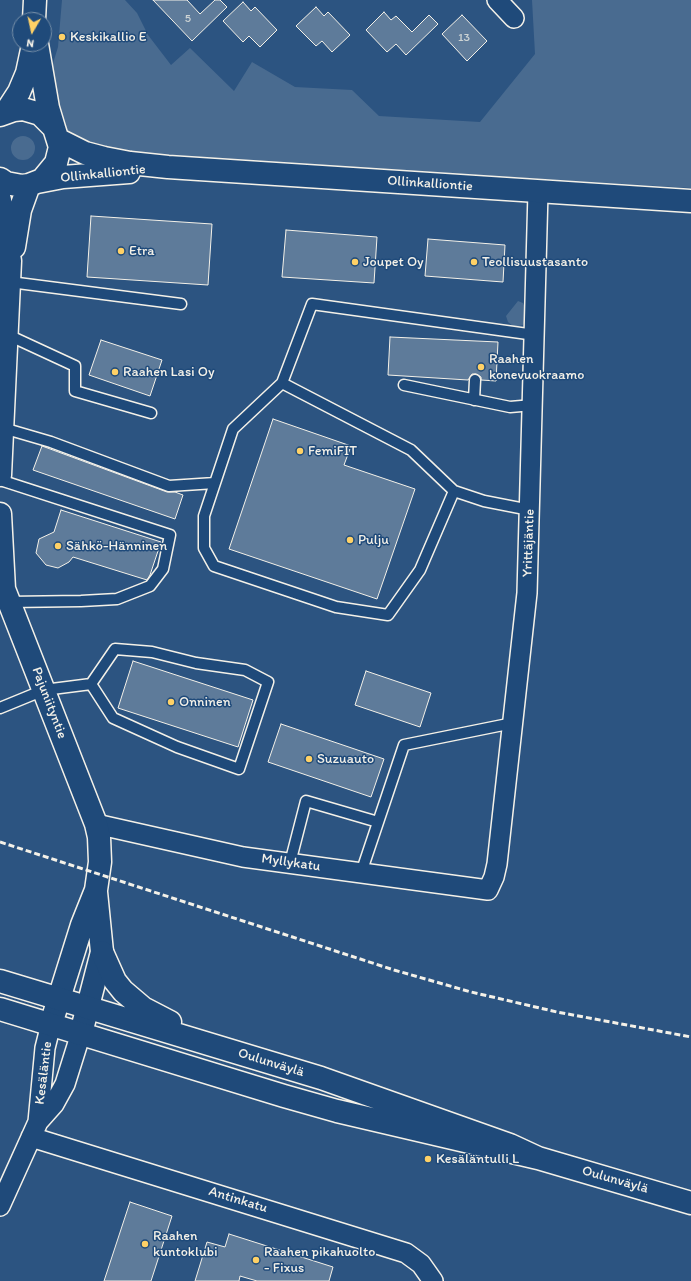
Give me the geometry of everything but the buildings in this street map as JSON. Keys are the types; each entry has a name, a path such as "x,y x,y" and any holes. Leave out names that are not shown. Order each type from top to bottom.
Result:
{"street":[{"path":"34,12 35,0"},
{"path":"497,0 514,18"},
{"path":"3,114 19,92 27,73 31,52"},
{"path":"10,272 16,243 20,210 33,184 48,175 56,163 60,147 44,91 38,52"},
{"name":"Ollinkalliontie","path":"3,114 14,110 31,110 40,114 56,134 85,153 130,163 168,167 691,201"},
{"name":"Ollinkalliontie","path":"0,179 14,185 33,184 64,177 168,167"},
{"name":"Yrittäjäntie","path":"488,890 494,877 497,864 527,593 538,192"},
{"path":"0,200 10,272 0,476"},
{"name":"Pajuniityntie","path":"0,514 5,602 44,690 96,824 100,851 99,875 96,890 82,925 51,1024"},
{"name":"Myllykatu","path":"96,824 243,857 488,890"},
{"name":"Pajuniityntie","path":"81,1034 102,952 96,890"},
{"path":"102,952 115,981 123,991 143,1008 172,1023 232,1043 257,1059"},
{"name":"Oulunväylä","path":"0,981 369,1094 538,1158 691,1203"},
{"name":"Oulunväylä","path":"0,1009 329,1109 509,1148"},
{"name":"Kesäläntie","path":"35,1129 45,1048 51,1024"},
{"name":"Kesäläntie","path":"0,1206 35,1129 54,1104 65,1084 81,1034"},
{"name":"Antinkatu","path":"35,1129 406,1253 421,1264 433,1281"}],"lane":[{"path":"10,272 181,304"},
{"path":"454,491 420,570 388,615 336,607 214,566 204,548 204,516 233,428 282,383 312,304 535,335"},
{"path":"8,335 75,366 75,391 150,413"},
{"path":"474,400 475,380"},
{"path":"282,383 411,450 454,491 484,501 530,510"},
{"path":"404,385 510,407 533,405"},
{"path":"3,420 51,442 169,486 215,483"},
{"path":"0,480 170,535 163,569 150,586 117,599 5,602"},
{"path":"0,708 44,690 91,684 115,649 152,652 196,663 245,670 268,682 239,769 177,747 113,718 91,684"},
{"path":"361,873 404,745 512,723"},
{"path":"290,863 306,801 378,822"}],"shaded area":[{"path":"62,0 125,0 137,13 148,35 171,65 190,48 234,91 252,62 295,87 352,90 379,116 480,122 535,54 532,0 691,0 691,188 144,155 116,149 88,147 75,142 56,114 51,70 58,47"},
{"path":"23,136 32,139 35,148 32,157 23,160 14,157 11,148 14,139"},
{"path":"518,301 523,303 526,310 527,319 523,325 514,327 508,322 506,316"}],"railway":[{"path":"0,842 394,970 471,992 557,1012 691,1037"}],"place":[{"name":"Keskikallio E","path":"62,37"},
{"name":"Etra","path":"121,251"},
{"name":"Joupet Oy","path":"355,262"},
{"name":"Teollisuustasanto","path":"474,262"},
{"name":"Raahen konevuokraamo","path":"481,367"},
{"name":"Raahen Lasi Oy","path":"115,372"},
{"name":"FemiFIT","path":"300,451"},
{"name":"Pulju","path":"350,540"},
{"name":"Sähkö-Hänninen","path":"58,546"},
{"name":"Onninen","path":"171,702"},
{"name":"Suzuauto","path":"309,759"},
{"name":"Kesäläntulli L","path":"428,1159"},
{"name":"Raahen kuntoklubi","path":"145,1244"},
{"name":"Raahen pikahuolto - Fixus","path":"256,1260"}]}
